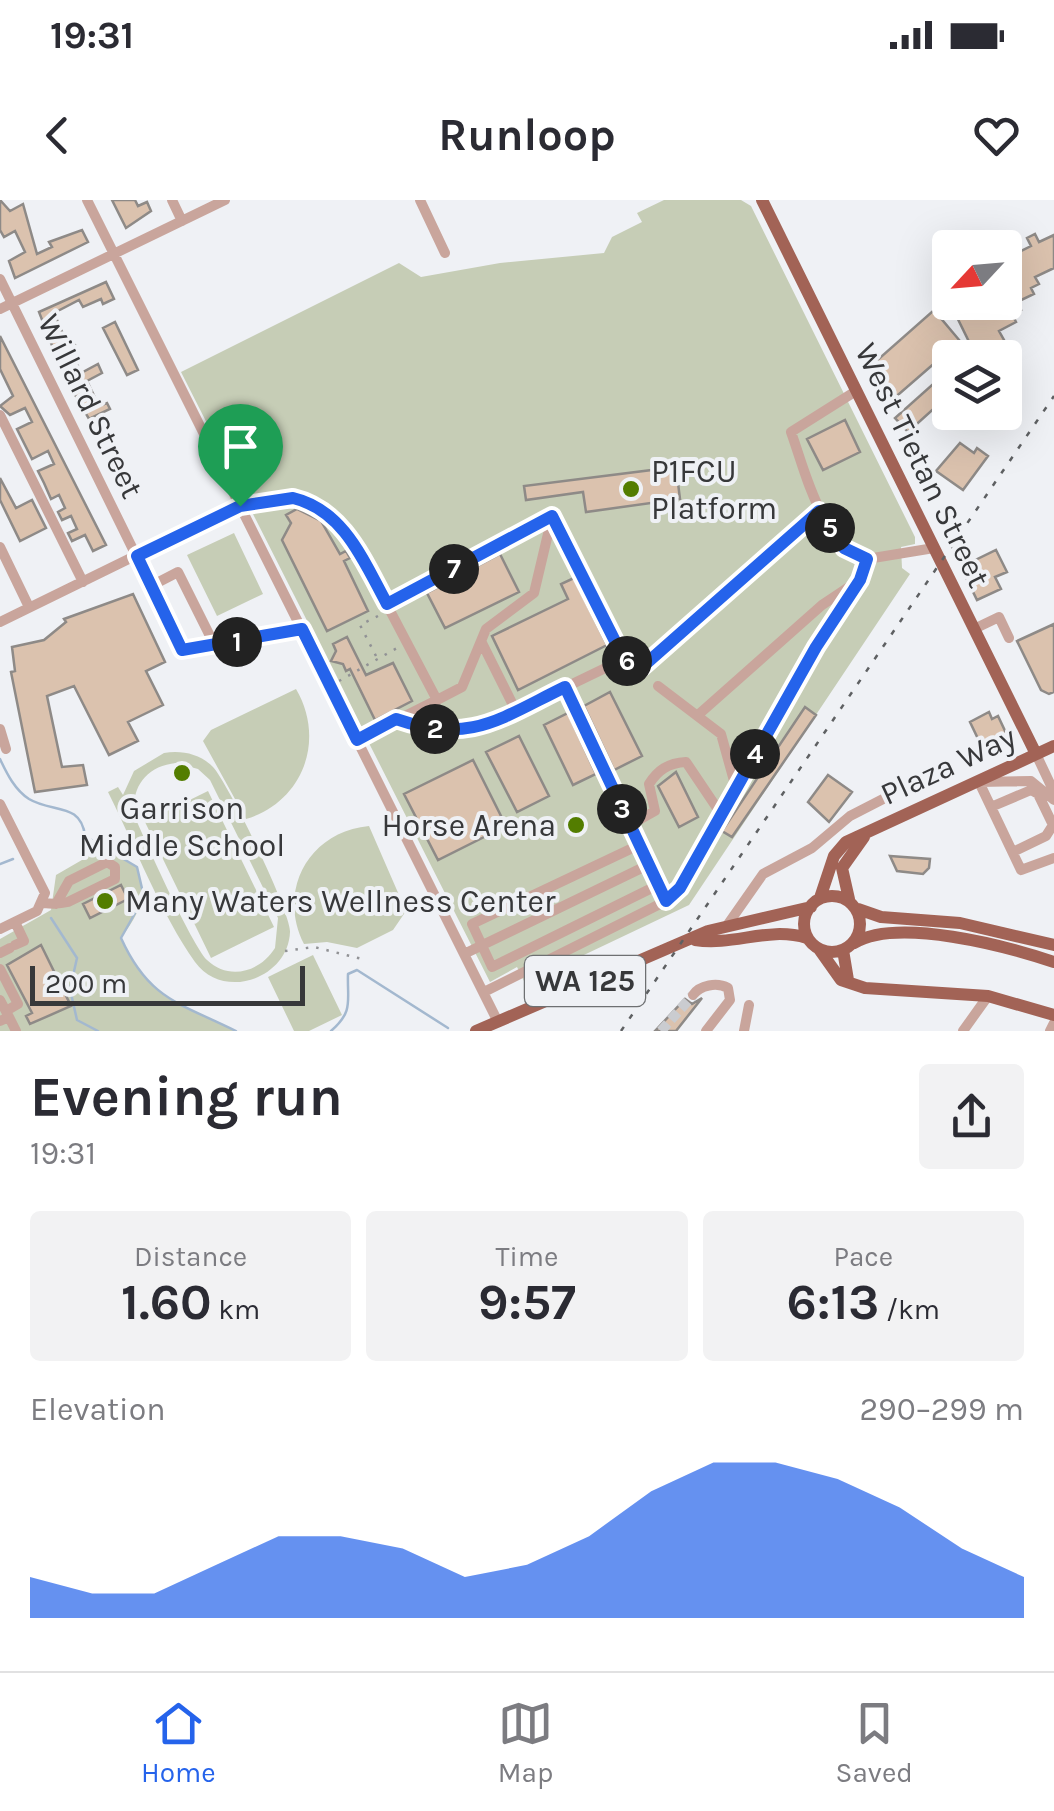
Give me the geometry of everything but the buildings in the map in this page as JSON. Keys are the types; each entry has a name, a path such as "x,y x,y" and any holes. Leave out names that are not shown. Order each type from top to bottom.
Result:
{"main road":[{"name":"West Tietan Street","path":"762,200 1036,754"},
{"name":"Plaza Way","path":"815,902 834,856 859,836 1054,746"},
{"name":"Plaza Way","path":"853,904 842,868 859,836"},
{"name":"WA 125","path":"476,1031 620,966 728,924 835,895 871,915 977,926 1054,945"},
{"path":"815,902 804,920 807,938 819,948 841,980 878,991 988,996 1054,1019"},
{"path":"848,980 849,947 860,922 853,904"},
{"name":"WA 125","path":"695,940 711,942 778,931 807,938"},
{"path":"819,948 849,947 889,932 986,945 1054,962"}],"street":[{"path":"87,200 498,1020"},
{"path":"172,200 182,221"},
{"path":"0,310 225,200"},
{"path":"420,200 445,254"},
{"name":"Willard Street","path":"0,278 182,650 214,646"},
{"path":"856,392 791,432 819,511 844,548 867,559 934,548"},
{"path":"0,414 83,582"},
{"path":"0,622 240,506 293,498 324,511 355,544 438,700"},
{"path":"552,516 624,659 640,669 819,511"},
{"path":"388,607 552,516"},
{"path":"357,740 462,687 486,629 534,593 552,516"},
{"path":"0,547 30,608"},
{"path":"484,992 666,901 680,888 860,580 867,559"},
{"path":"151,586 178,572 214,646 302,629"},
{"path":"698,715 822,604 860,580"},
{"path":"974,629 998,617 1009,638"},
{"path":"481,641 516,711"},
{"path":"396,719 424,729 477,730 624,659"},
{"path":"658,686 721,734 736,788"},
{"path":"565,687 666,901"},
{"path":"0,729 6,749"},
{"path":"1036,754 1054,792"},
{"path":"630,825 655,811 649,784 658,770 676,763 686,762 722,814"},
{"path":"1052,864 1024,872 979,782 1030,780 1054,800"},
{"path":"991,807 1031,790 1038,794 1053,825 1046,836 1012,852"},
{"path":"728,924 763,874 812,848 843,822 886,798"},
{"path":"0,806 44,893 46,906"},
{"path":"843,822 859,836"},
{"path":"639,845 472,924 492,968 658,884"},
{"path":"0,929 115,879 115,867 107,862 69,881 46,906"},
{"path":"464,954 648,865"},
{"path":"8,949 24,941 15,922"},
{"path":"0,969 18,1004 5,1016"},
{"path":"698,1031 726,993 720,984"},
{"path":"693,995 720,984 728,988 730,1000 706,1031"},
{"path":"964,1031 988,996"},
{"path":"0,1000 16,1031"},
{"path":"744,1031 750,1005"},
{"path":"1050,1031 1054,1019"}],"path":[{"path":"377,658 360,625 388,607"},
{"path":"330,685 407,643"},
{"path":"285,951 314,947 362,959"}],"green space":[{"path":"664,200 741,200 751,206 915,537 915,544 901,547 902,568 910,574 689,905 525,983 517,967 490,982 181,372 399,263 421,277 500,263 604,253 612,237 642,222 637,213"},
{"path":"234,533 263,594 217,616 187,555"},
{"path":"296,689 309,728 304,767 282,799 246,819 203,741 211,730"},
{"path":"177,752 202,759 221,778 258,848 288,920 286,948 266,972 237,982 221,980 207,974 183,944 108,792 118,787 123,795 134,771 164,753","holes":["176,763 198,769 210,780 278,918 275,948 261,963 244,971 225,970 207,960 169,892 135,817 135,797 149,774"]},
{"path":"208,791 274,927 211,958 145,822"},
{"path":"369,826 406,911 393,930 357,948 327,942 304,944 294,904 304,867 329,840"},
{"path":"94,853 116,854 137,867 140,905 121,938 143,975 168,997 236,1031 0,1031 0,939 51,910 56,875"},
{"path":"313,955 342,1015 309,1031 294,1031 268,977"}],"waterway":[{"path":"0,759 24,795 72,813 85,836 137,867 144,897 121,938 143,975 182,1006 236,1031"},
{"path":"0,864 13,859"},
{"path":"51,918 77,958 70,989 77,1020 98,1031"},
{"path":"331,1031 346,1011 348,974 357,970 448,1028"}],"tunnel":[{"path":"661,1031 693,995"}],"railway":[{"path":"621,1031 1054,396"}],"place":[{"name":"P1FCU Platform","path":"631,489"},
{"name":"Garrison Middle School","path":"182,773"},
{"name":"Horse Arena","path":"576,825"},
{"name":"Many Waters Wellness Center","path":"105,901"}],"route":[{"path":"293,498 324,511 355,544 387,604 552,516 624,659 640,669 819,511 844,548 867,559 860,580 816,647 680,888 666,901 565,687 477,730 424,729 396,719 357,740 302,629 182,650 137,556 240,506 293,498"}]}
